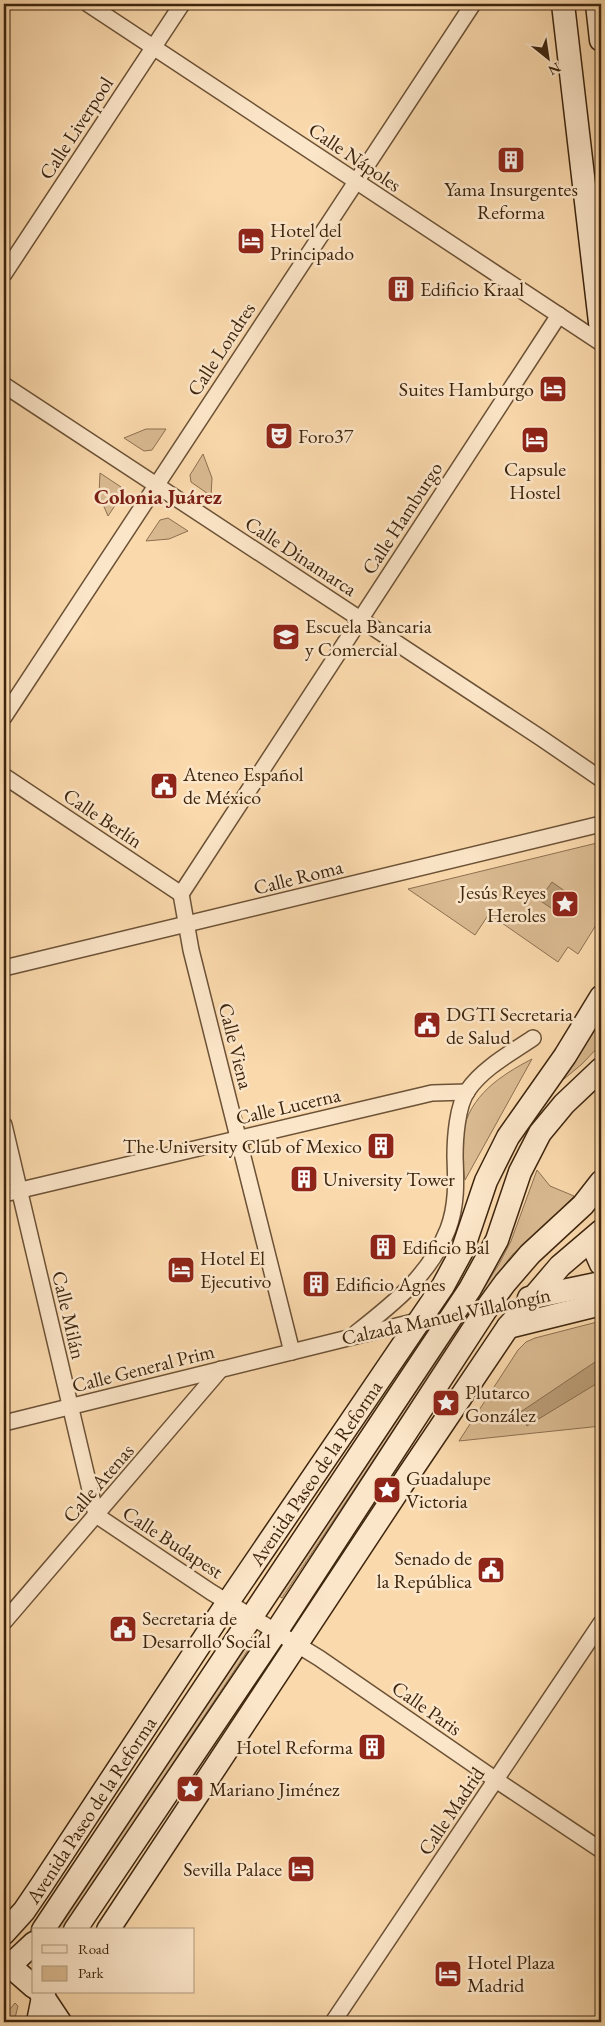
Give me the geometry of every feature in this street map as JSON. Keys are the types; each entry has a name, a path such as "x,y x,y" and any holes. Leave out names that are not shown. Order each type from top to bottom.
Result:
{"main road":[{"path":"564,4 601,330"},
{"path":"595,8 601,40"},
{"name":"Avenida Paseo de la Reforma","path":"4,1933 24,1911 228,1602 421,1320 450,1274 463,1249 486,1181 508,1137 566,1056 601,997"},
{"name":"Avenida Paseo de la Reforma","path":"44,1928 456,1311 496,1240 520,1172 540,1134 564,1104 601,1069"},
{"path":"76,1928 276,1632 489,1305 530,1254 583,1205 601,1182"},
{"path":"109,1928 508,1327 560,1266 596,1236 601,1264"},
{"name":"Calzada Manuel Villalongín","path":"421,1320 456,1311 532,1298 601,1283"},
{"path":"508,1327 601,1304"},
{"path":"32,1945 6,1967 32,1985"},
{"path":"38,2022 42,1994"},
{"path":"43,1994 60,2022"}],"street":[{"name":"Calle Nápoles","path":"88,4 601,342"},
{"name":"Calle Liverpool","path":"4,274 182,4"},
{"name":"Calle Londres","path":"4,717 473,4"},
{"name":"Calle Hamburgo","path":"181,894 559,315"},
{"name":"Calle Dinamarca","path":"4,385 601,779"},
{"name":"Calle Berlín","path":"4,776 181,894"},
{"name":"Calle Roma","path":"4,968 601,824"},
{"name":"Calle Viena","path":"181,894 185,924 292,1352"},
{"path":"352,1336 403,1295 438,1250 455,1206 456,1132 466,1092 490,1068 533,1038"},
{"name":"Calle Lucerna","path":"4,1194 432,1093 466,1092"},
{"name":"Calle Milán","path":"4,1125 96,1515"},
{"name":"Calzada Manuel Villalongín","path":"292,1352 421,1320"},
{"name":"Calle General Prim","path":"4,1423 292,1352"},
{"name":"Calle Atenas","path":"4,1622 222,1370"},
{"name":"Calle Budapest","path":"96,1515 228,1602"},
{"name":"Calle Paris","path":"228,1602 297,1644 601,1850"},
{"name":"Calle Madrid","path":"333,2022 601,1623"}],"green space":[{"path":"146,429 166,429 152,450 144,451 124,438"},
{"path":"203,454 212,478 211,496 191,482 190,475"},
{"path":"100,473 121,487 122,495 108,516 99,495"},
{"path":"168,518 188,531 169,539 146,541 160,520"},
{"path":"601,842 601,917 578,954 568,947 558,962 489,914 475,935 408,889"},
{"path":"601,1014 601,1044 582,1064 558,1084"},
{"path":"532,1059 465,1180 462,1139 466,1120 472,1108 488,1088 509,1072"},
{"path":"537,1170 550,1186 574,1196 512,1255 481,1296 480,1294 511,1241"},
{"path":"601,1321 601,1426 459,1441 518,1350 526,1342"},
{"path":"444,1347 447,1349 282,1598 279,1596"},
{"path":"245,1648 248,1650 63,1928 58,1928"},
{"path":"15,2003 18,2006 14,2022 4,2022 4,2016"}],"shaded area":[{"path":"552,882 569,894 557,912 539,900"},
{"path":"601,1358 601,1381 527,1426 519,1413"}],"place":[{"name":"Yama Insurgentes Reforma","path":"511,160"},
{"name":"Hotel del Principado","path":"251,241"},
{"name":"Edificio Kraal","path":"401,289"},
{"name":"Suites Hamburgo","path":"553,389"},
{"name":"Foro37","path":"279,436"},
{"name":"Capsule Hostel","path":"535,440"},
{"name":"Escuela Bancaria y Comercial","path":"286,637"},
{"name":"Ateneo Español de México","path":"164,786"},
{"name":"Jesús Reyes Heroles","path":"565,904"},
{"name":"DGTI Secretaria de Salud","path":"427,1025"},
{"name":"The University Club of Mexico","path":"381,1146"},
{"name":"University Tower","path":"304,1179"},
{"name":"Edificio Bal","path":"383,1247"},
{"name":"Hotel El Ejecutivo","path":"181,1270"},
{"name":"Edificio Agnes","path":"316,1284"},
{"name":"Plutarco González","path":"446,1403"},
{"name":"Guadalupe Victoria","path":"387,1490"},
{"name":"Senado de la República","path":"491,1570"},
{"name":"Secretaria de Desarrollo Social","path":"123,1629"},
{"name":"Hotel Reforma","path":"372,1747"},
{"name":"Mariano Jiménez","path":"190,1789"},
{"name":"Sevilla Palace","path":"301,1869"},
{"name":"Hotel Plaza Madrid","path":"448,1974"}],"district":[{"name":"Colonia Juárez","path":"158,496"}]}
